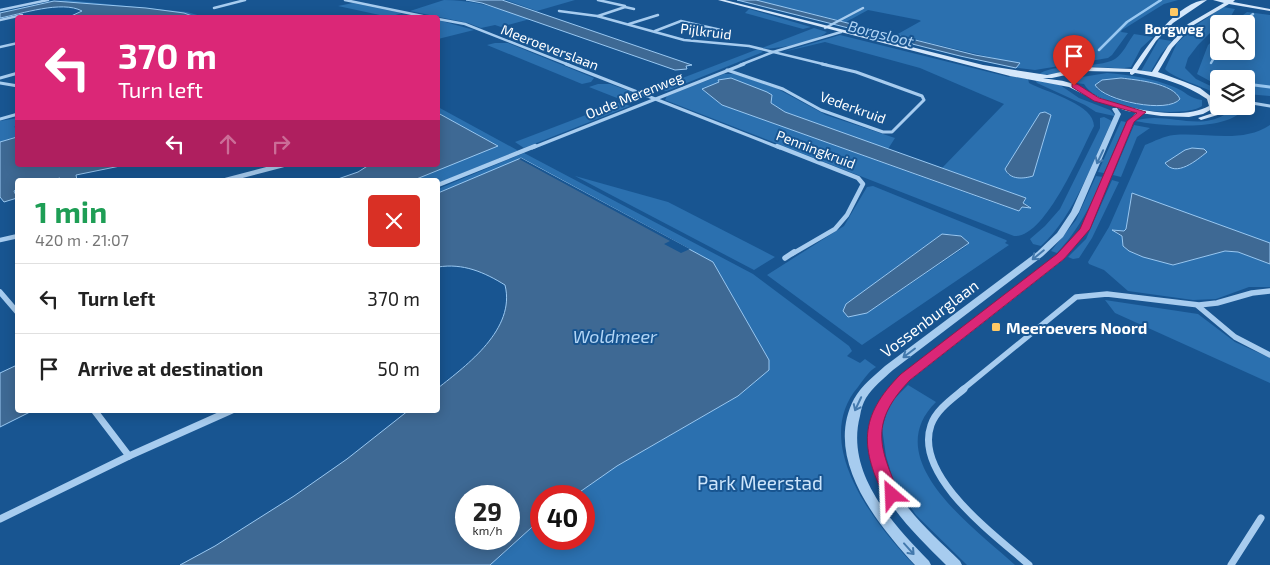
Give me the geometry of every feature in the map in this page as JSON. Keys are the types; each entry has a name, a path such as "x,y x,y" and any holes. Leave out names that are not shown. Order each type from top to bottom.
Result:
{"main road":[{"path":"720,0 1010,74 1067,84 1074,86 1089,96 1140,113 1174,115 1201,113 1210,108"},
{"path":"1133,72 1149,44 1170,23 1181,13 1206,0"},
{"path":"1215,0 1270,9"},
{"path":"1162,77 1155,73 1179,36 1190,25 1228,1"},
{"path":"984,67 1053,76 1083,69 1133,72 1162,77 1192,87 1210,98"},
{"path":"1158,68 1210,93"},
{"path":"1210,98 1199,96 1171,82 1133,72 1088,71 1066,79 1067,84 1082,97 1115,109 1172,118 1201,118 1212,115"}],"street":[{"path":"0,10 48,0"},
{"path":"214,8 245,0"},
{"path":"345,0 418,15"},
{"path":"598,0 634,9"},
{"name":"Pijlkruid","path":"597,16 625,6"},
{"path":"825,28 863,8"},
{"name":"Pijlkruid","path":"559,11 597,16 684,40 756,48 773,52"},
{"name":"Pijlkruid","path":"629,24 658,14"},
{"path":"0,20 15,17"},
{"name":"Meeroeverslaan","path":"440,19 465,24 655,98"},
{"name":"Pijlkruid","path":"654,31 682,21 721,30"},
{"name":"Oude Merenweg","path":"440,184 773,52 840,32"},
{"path":"0,47 15,44"},
{"name":"Vederkruid","path":"728,70 783,89 821,110 883,132 892,132 924,100 922,96 856,72 773,52"},
{"path":"0,78 15,74"},
{"path":"0,83 15,86"},
{"name":"Penningkruid","path":"655,98 862,181 863,184 842,223 785,258"},
{"path":"1255,105 1270,106"},
{"name":"Vossenburglaan","path":"924,565 891,529 864,490 854,461 851,435 857,404 868,387 889,368 1040,254 1060,235 1075,212 1107,141 1118,114 1115,109"},
{"name":"Vossenburglaan","path":"956,565 903,512 884,479 877,462 874,439 875,424 880,411 889,394 906,377 1061,257 1077,239 1085,229 1131,121 1140,113"},
{"path":"0,119 15,115"},
{"path":"234,178 275,167"},
{"path":"0,240 15,237"},
{"path":"1029,565 956,498 943,483 934,466 928,446 929,428 935,416 948,402 1076,296 1093,292 1197,305 1218,304 1258,291 1270,291"},
{"path":"0,292 15,310"},
{"path":"1197,305 1235,337 1270,354"},
{"path":"96,413 129,456"},
{"path":"0,519 129,456 225,413"},
{"path":"1231,565 1261,518"}],"green space":[{"path":"66,0 187,12 197,15 190,15 54,1"},
{"path":"444,0 456,0 477,3 530,19 501,27 495,25 481,28 468,23 440,17 440,15 410,11"},
{"path":"506,0 575,0 537,11"},
{"path":"756,0 1178,0 1164,4 1122,30 1121,32 1128,33 1108,58 1035,70 1015,68 1019,64 896,35 921,21 919,20 868,10 846,22"},
{"path":"353,3 402,13 380,15 338,6"},
{"path":"1223,7 1235,9 1232,15 1211,15"},
{"path":"749,9 811,27 803,29 745,13"},
{"path":"1247,12 1270,15 1270,96 1255,95 1255,70 1210,70 1210,81 1197,74 1210,43 1210,60 1255,60 1255,15 1243,15"},
{"path":"1210,16 1210,33 1188,58 1185,68 1196,79 1210,86 1210,91 1165,69 1177,43"},
{"path":"440,21 474,30 440,38"},
{"path":"814,28 827,32 796,44 768,49 762,48"},
{"path":"1134,34 1153,37 1141,48 1131,67 1084,67 1038,75 1044,71 1063,67 1108,62 1118,57"},
{"path":"840,35 1009,77 1011,75 1028,79 1029,83 1079,106 1087,112 1094,126 1061,192 1050,209 1038,224 1026,233 1014,236 665,100 667,96 724,74 734,74 776,88 826,115 895,138 888,149 785,112 771,103 720,82 703,90 722,105 992,202 1019,211 1021,207 1031,207 1023,203 1026,198 942,168 1004,104 920,68 825,42 783,52","holes":["1041,112 1048,113 1045,136 1033,176 1014,177 1007,174 1007,166"]},
{"path":"1159,39 1172,41 1161,54 1150,73 1141,71"},
{"path":"508,43 594,78 591,82 582,84 487,45"},
{"path":"758,49 763,52 667,91 646,92"},
{"path":"1107,73 1149,79 1174,87 1194,98 1202,100 1202,106 1191,110 1159,112 1121,105 1105,100 1092,92 1084,84 1076,83 1082,77","holes":["1121,78 1145,81 1162,86 1170,89 1180,99 1160,105 1142,105 1116,99 1096,88"]},
{"path":"1035,80 1060,85 1079,98 1110,110 1114,116 1096,112 1037,83"},
{"path":"598,84 610,84 632,92 617,98 589,87"},
{"path":"620,102 630,106 524,148 515,142"},
{"path":"440,108 517,151 440,182 440,178 419,178 497,145 440,114"},
{"path":"1224,115 1236,115 1220,122 1206,125 1175,125 1135,121 1157,118 1191,121 1214,119"},
{"path":"1104,117 1112,121 1073,204 1064,219 1041,246 1033,244 1030,239 1060,209 1100,128 1100,118"},
{"path":"15,118 15,138 0,142 0,121"},
{"path":"1121,121 1126,122 1104,173 1098,172"},
{"path":"1134,125 1150,128 1137,137 1121,177 1113,175"},
{"path":"1270,125 1270,243 1132,194 1126,229 1124,231 1115,230 1117,234 1122,236 1123,246 1129,251 1143,257 1174,265 1225,251 1238,252 1270,264 1270,287 1249,287 1216,299 1193,300 1128,291 1104,270 1089,264 1088,262 1109,227 1145,145 1174,135 1235,136 1248,134"},
{"name":"Park Meerstad","path":"524,153 753,274 849,346 852,351 847,356 860,363 865,359 876,367 862,381 845,409 841,433 844,457 853,482 866,505 898,548 914,565 490,565 507,550 520,550 520,538 530,529 530,550 595,550 595,485 590,485 617,466 738,396 769,360 713,262 521,159 440,192 440,188"},
{"path":"575,176 668,202 775,257 754,270"},
{"path":"1096,176 1103,177 1083,217 1072,235 1057,253 1051,251 1076,220"},
{"path":"1112,180 1119,182 1092,238 1079,258 1073,259 1068,257 1086,239"},
{"path":"873,186 1006,240 1005,243 1009,245 862,345 767,275 844,226 867,187","holes":["949,234 961,236 969,243 965,247 867,313 880,279 936,238"]},
{"path":"1105,300 1198,314 1235,342 1270,358 1270,383 1115,313"},
{"path":"908,385 936,402 921,424 918,447 925,470 939,492 957,513 1015,565 967,565 916,515 894,483 886,456 882,428 894,399"}],"water":[{"path":"466,0 502,0 692,65 686,66 687,69 675,70 482,3"},
{"name":"Borgsloot","path":"737,0 756,0 975,55 1020,63 1016,68 960,56"},
{"path":"54,1 146,8 190,15 73,15 82,11 64,7 41,9 0,18 0,13"},
{"path":"731,78 772,95 771,103 785,112 1026,198 1023,203 1031,208 1022,207 1019,211 722,105 702,89 719,82 718,80"},
{"path":"1121,78 1145,81 1162,86 1170,89 1180,99 1163,105 1136,104 1110,96 1095,85 1102,80"},
{"path":"1045,112 1051,115 1033,176 1025,178 1013,177 1005,169 1040,113"},
{"path":"440,114 498,146 419,178 341,178 366,167 440,167"},
{"path":"15,138 15,167 115,167 76,175 77,178 15,178 15,199 4,202 0,197 0,142"},
{"path":"1192,148 1204,149 1207,152 1192,163 1180,168 1175,169 1165,163 1185,150"},
{"name":"Woldmeer","path":"521,158 713,262 769,360 769,370 738,396 617,466 590,485 530,485 530,529 520,538 520,485 455,485 455,550 507,550 490,565 180,565 215,546 294,496 347,459 405,413 440,413 440,386 475,357 487,344 503,316 506,301 505,285 489,276 456,266 440,267 440,192"},
{"path":"1132,193 1270,243 1270,264 1238,252 1225,251 1173,265 1129,251 1123,246 1122,236 1112,230 1124,231 1126,229"},
{"path":"942,234 961,236 969,243 867,313 848,317 843,311 846,304"},
{"path":"15,366 15,413 28,413 0,427 0,373"}],"pier":[{"path":"521,158 690,249 681,253 664,244 670,241 519,159"}],"waterway":[{"path":"1099,50 1127,22 1161,0"},
{"path":"1255,85 1270,87"}],"place":[{"name":"Borgweg","path":"1174,12"},
{"name":"Meeroevers Noord","path":"996,327"}],"route":[{"path":"892,495 877,462 874,439 875,424 889,394 906,377 1061,257 1085,229 1131,121 1143,112 1089,96 1074,86"}]}
